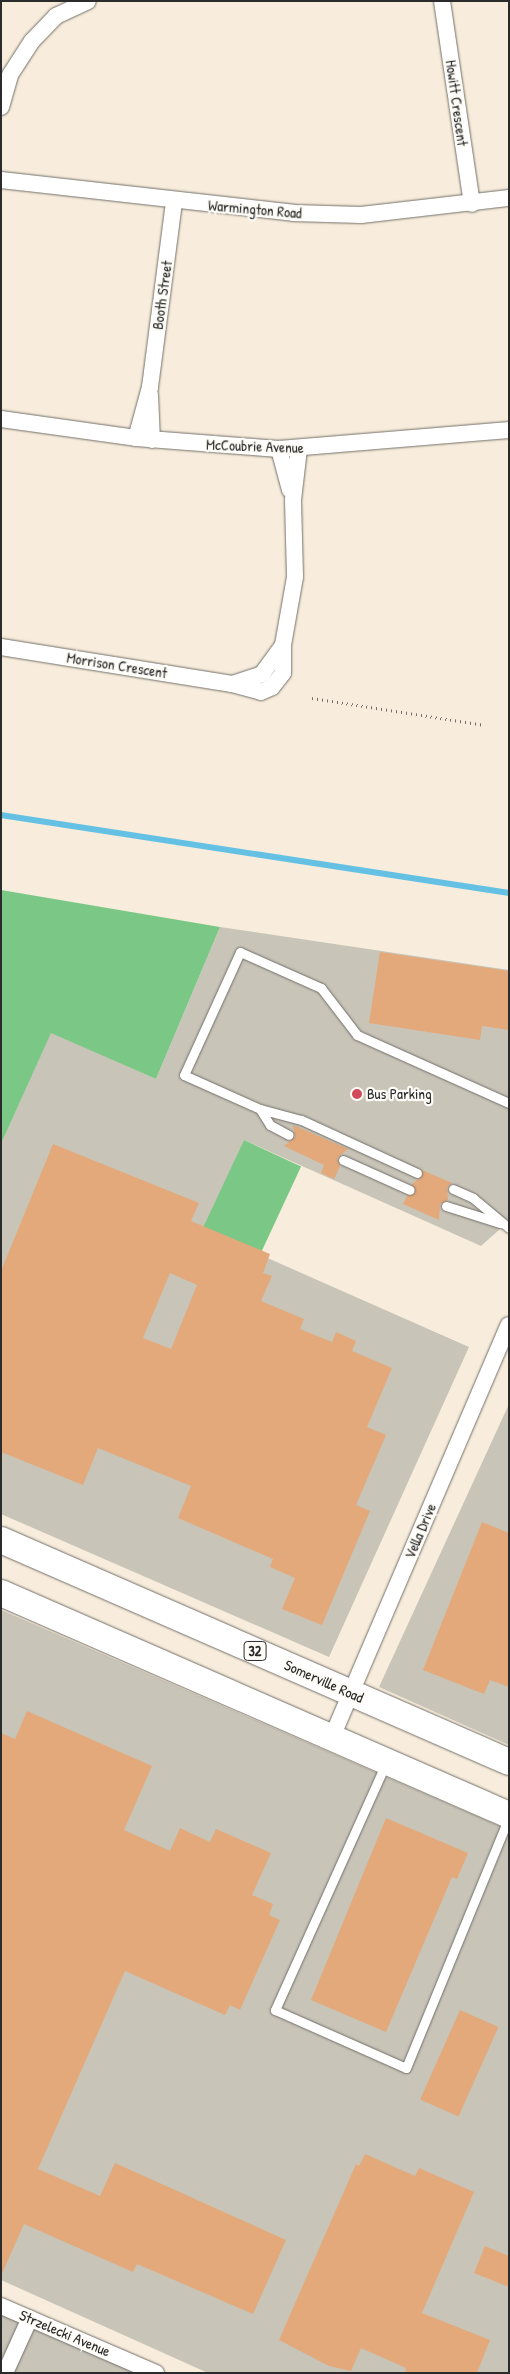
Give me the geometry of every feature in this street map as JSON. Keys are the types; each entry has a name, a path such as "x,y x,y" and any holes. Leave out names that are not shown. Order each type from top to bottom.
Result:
{"main road":[{"name":"Somerville Road","path":"1,1540 509,1762"},
{"path":"1,1593 509,1816"}],"street":[{"path":"1,107 10,75 32,41 56,16 88,1"},
{"name":"Howitt Crescent","path":"442,1 472,204"},
{"name":"Warmington Road","path":"1,180 174,202 361,215 472,204 509,198"},
{"name":"Booth Street","path":"144,439 174,202"},
{"name":"McCoubrie Avenue","path":"1,419 144,439 279,449 299,449 509,430"},
{"name":"Morrison Crescent","path":"279,449 293,500"},
{"name":"Morrison Crescent","path":"1,647 232,684 261,692 272,687 283,673 283,645 295,577 293,500 299,449"},
{"name":"Vella Drive","path":"332,1737 509,1325"},
{"name":"Strzelecki Avenue","path":"1,2306 156,2373"},
{"path":"5,2373 30,2318"}],"lane":[{"path":"418,1173 301,1120 260,1109 184,1075 240,952 321,988 357,1035 509,1103"},
{"path":"260,1109 270,1125 289,1135"},
{"path":"343,1160 410,1190"},
{"path":"453,1189 473,1198 507,1227"},
{"path":"446,1206 507,1227"},
{"path":"386,1761 275,2010 406,2068 509,1816"}],"path":[{"path":"312,698 485,725"}],"shaded area":[{"path":"220,927 509,970 509,1221 481,1246 244,1140 204,1230 469,1347 329,1657 1,1514 1,1144 51,1032 156,1079"},
{"path":"509,1404 509,1745 379,1687"},
{"path":"1,1610 509,1830 509,2373 208,2373 1,2280"},
{"path":"1,2311 143,2373 1,2373"}],"green space":[{"path":"1,890 220,927 156,1079 51,1033 1,1144"},
{"path":"244,1140 301,1167 260,1255 203,1229"}],"building":[{"path":"380,952 509,971 509,1030 482,1026 480,1040 369,1023"},
{"path":"293,1125 348,1149 337,1158 340,1166 334,1179 321,1173 324,1165 284,1146 295,1137"},
{"path":"53,1144 199,1203 191,1221 270,1254 263,1273 272,1276 261,1301 304,1319 300,1329 332,1342 336,1332 356,1341 352,1351 392,1368 367,1427 386,1435 356,1505 370,1511 322,1625 282,1609 295,1578 270,1567 273,1559 178,1518 191,1486 98,1448 83,1485 1,1452 1,1271","holes":["170,1273 197,1285 171,1349 143,1338"]},
{"path":"422,1170 452,1183 447,1187 448,1200 440,1204 439,1220 403,1204 407,1196 415,1193 412,1184 422,1176"},
{"path":"482,1522 509,1533 509,1687 490,1680 484,1694 423,1670"},
{"path":"27,1711 152,1766 124,1830 170,1851 180,1828 210,1842 216,1829 271,1853 252,1895 273,1904 269,1915 280,1920 240,2010 230,2005 225,2015 125,1971 38,2169 100,2196 115,2163 286,2240 253,2314 137,2264 133,2272 24,2224 1,2276 1,1733 15,1739"},
{"path":"386,1818 468,1853 457,1879 452,1877 386,2032 311,2000"},
{"path":"460,2010 498,2027 459,2117 420,2100"},
{"path":"365,2154 415,2176 419,2168 474,2192 422,2313 490,2340 477,2373 405,2373 406,2368 361,2348 351,2371 329,2366 279,2340 356,2164 359,2166"},
{"path":"485,2246 509,2256 509,2287 474,2273"}],"waterway":[{"path":"1,815 509,893"}],"place":[{"name":"Bus Parking","path":"357,1094"}]}
